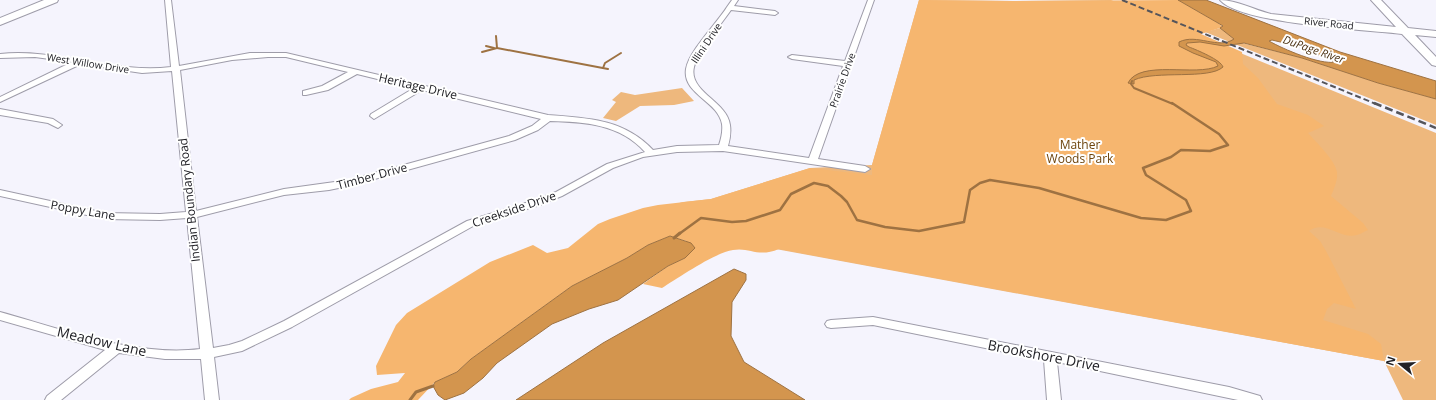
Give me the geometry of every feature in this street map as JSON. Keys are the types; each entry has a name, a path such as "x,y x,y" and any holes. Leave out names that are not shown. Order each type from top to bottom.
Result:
{"main road":[{"path":"0,22 54,0"}],"street":[{"name":"Indian Boundary Road","path":"168,0 212,400"},
{"name":"Illini Drive","path":"723,148 726,135 726,122 720,112 696,89 690,80 689,72 690,64 695,56 735,0"},
{"name":"Prairie Drive","path":"813,161 871,0"},
{"name":"River Road","path":"1225,0 1248,11 1271,17 1436,34"},
{"path":"1376,0 1436,63"},
{"path":"729,8 775,14"},
{"name":"Heritage Drive","path":"175,68 248,55 268,53 286,55 548,118 588,121 623,130 643,142 651,153"},
{"name":"West Willow Drive","path":"0,56 36,55 142,71 175,68"},
{"path":"792,57 848,64"},
{"path":"0,100 79,62"},
{"path":"306,93 326,88 355,72"},
{"path":"374,116 422,87"},
{"path":"0,112 50,121 58,125"},
{"name":"Timber Drive","path":"191,215 284,192 329,187 358,181 512,138 535,128 548,118"},
{"name":"Creekside Drive","path":"206,354 222,352 234,348 288,324 471,223 536,203 559,194 610,166 651,153 698,147 723,148 865,169"},
{"name":"Poppy Lane","path":"0,193 105,216 160,217 191,215"},
{"name":"Meadow Lane","path":"0,316 116,348 171,354 206,354"},
{"name":"Brookshore Drive","path":"831,324 873,321 1229,392 1255,400"},
{"path":"52,400 116,348"},
{"path":"1050,357 1054,400"}],"green space":[{"name":"Mather Woods Park","path":"919,0 1111,0 1436,133 1436,400 1403,400 1384,361 618,220 683,202 711,199 810,168 872,165"},
{"name":"Mather Woods Park","path":"919,0 1178,0 1218,23 1223,27 1201,34 1242,52 1243,64 1258,78 1277,104 1308,115 1324,126 1308,133 1325,151 1336,167 1336,184 1331,196 1363,223 1368,230 1358,235 1351,236 1321,227 1309,231 1320,241 1356,309 1334,303 1327,309 1323,320 1368,334 1381,344 1384,361 779,249 765,253 739,249 733,250 717,255 662,288 643,284 668,266 685,258 686,241 670,236 648,245 627,258 572,286 471,359 457,372 435,382 418,400 349,400 371,389 398,382 405,373 377,375 376,366 396,325 407,313 490,262 533,245 547,253 568,248 598,224 643,208 711,199 810,168 872,175 872,165"},
{"path":"1220,28 1238,42 1302,58 1378,83 1436,99 1436,125 1205,32"},
{"path":"682,88 694,101 674,105 640,106 616,121 603,118 616,102 612,100 621,92 635,95"}],"water":[{"name":"DuPage River","path":"1178,0 1206,0 1340,52 1436,81 1436,99 1378,83 1302,58 1244,43 1224,46 1200,42 1187,43 1186,45 1189,47 1218,61 1223,67 1216,71 1206,73 1144,77 1134,80 1134,84 1128,83 1134,76 1144,72 1156,70 1196,70 1218,66 1216,62 1179,46 1179,42 1193,39 1221,43 1234,39 1220,28 1223,26","holes":["1272,40 1301,47 1335,62 1311,59 1269,41"]},
{"path":"670,236 691,243 695,248 685,258 668,266 618,300 589,309 552,324 497,363 483,378 464,393 445,400 438,395 433,386 435,382 457,372 471,359 572,286 627,258 648,245"},
{"path":"734,269 746,274 746,280 732,302 731,336 744,362 805,400 516,400 603,343"}],"waterway":[{"path":"496,36 497,48"},
{"path":"486,46 494,48"},
{"path":"482,52 497,48"},
{"path":"497,48 608,69"},
{"path":"603,68 605,63 621,53"},
{"path":"1132,81 1131,84 1134,88 1173,104"},
{"path":"679,234 701,218 732,222 746,221 780,210 791,194 814,183 828,186 841,196 847,202 857,220 885,227 919,231 964,222 970,190 980,183 990,180 1039,188 1141,218 1166,220 1191,211 1186,200 1146,175 1143,168 1171,157 1181,150 1210,151 1228,145 1219,134 1172,103"},
{"path":"674,238 680,233"},
{"path":"410,400 416,392 433,386"}],"railway":[{"path":"1122,0 1376,104"},
{"path":"1374,103 1436,128"}]}
